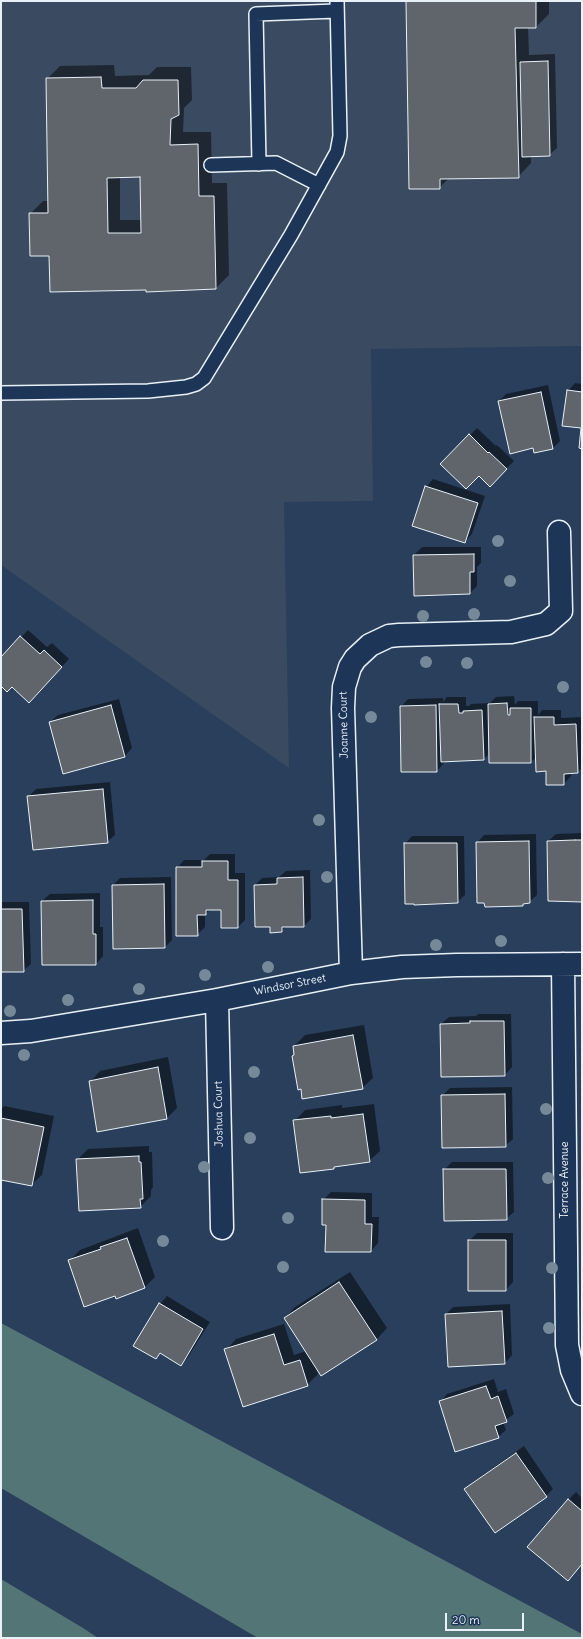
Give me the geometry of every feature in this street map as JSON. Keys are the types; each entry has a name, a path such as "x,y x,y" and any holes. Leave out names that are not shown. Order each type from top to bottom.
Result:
{"street":[{"name":"Joanne Court","path":"351,972 343,708 344,687 350,667 362,651 370,645 389,636 399,634 494,634 525,630 546,624 561,611 559,532"},
{"name":"Windsor Street","path":"1,1033 31,1031 217,1000 351,972 402,967 573,964"},
{"name":"Terrace Avenue","path":"573,964 567,1345 572,1370 582,1394"},
{"name":"Joshua Court","path":"217,1000 222,1228"}],"lane":[{"path":"1,393 148,391 186,387 196,384 204,378 291,235 337,152 340,136 337,6 256,14 259,164"},
{"path":"211,165 276,163 319,185"}],"shaded area":[{"path":"1,1 582,1 582,346 371,349 373,501 284,502 289,768 1,565"}],"green space":[{"path":"1,1323 582,1634 582,1638 258,1638 1,1488"},
{"path":"1,1579 83,1628 98,1638 1,1638"}],"building":[{"path":"406,1 536,1 536,28 515,28 519,178 440,179 440,189 409,189"},
{"path":"548,61 550,156 522,157 520,62"},
{"path":"101,77 102,88 136,88 143,80 178,80 179,115 171,119 170,145 198,144 199,196 214,196 216,289 146,292 146,290 50,292 49,256 30,256 29,213 48,213 46,78","holes":["140,177 141,233 108,233 107,178"]},
{"path":"567,390 582,392 582,449 579,448 581,428 562,426"},
{"path":"541,392 553,449 534,453 533,448 510,454 498,401"},
{"path":"469,434 507,469 490,487 479,476 466,489 440,464"},
{"path":"425,486 478,503 465,543 412,526"},
{"path":"474,554 474,572 470,572 470,594 414,596 413,555"},
{"path":"20,636 40,654 44,650 62,667 29,703 12,687 7,692 1,686 1,657"},
{"path":"507,703 508,715 510,715 510,708 531,708 531,763 489,763 488,704"},
{"path":"439,704 458,704 459,713 463,713 463,711 482,710 484,760 441,762"},
{"path":"111,705 125,757 63,774 49,722"},
{"path":"436,705 437,772 401,772 400,706"},
{"path":"534,717 554,717 554,725 576,724 578,773 564,774 564,785 546,785 546,771 536,772"},
{"path":"103,789 108,843 33,850 27,796"},
{"path":"582,840 582,902 548,901 547,841"},
{"path":"529,841 530,903 523,904 523,906 485,907 484,903 477,903 476,842"},
{"path":"404,843 457,843 458,903 405,904"},
{"path":"202,861 228,861 228,880 238,880 238,928 221,928 221,910 206,910 206,915 197,915 198,936 176,936 176,867 202,867"},
{"path":"303,877 304,927 282,927 282,932 270,933 270,927 255,927 254,885 277,884 277,878"},
{"path":"164,884 165,948 113,949 112,885"},
{"path":"93,900 93,934 96,934 96,965 42,965 41,901"},
{"path":"1,909 22,909 24,972 1,972"},
{"path":"470,1021 504,1021 505,1076 441,1077 440,1024 470,1023"},
{"path":"353,1035 363,1089 302,1099 301,1089 298,1090 292,1056 294,1055 293,1046"},
{"path":"158,1067 167,1119 97,1132 89,1081"},
{"path":"505,1094 506,1147 442,1148 441,1095"},
{"path":"363,1114 370,1162 334,1167 334,1169 300,1173 293,1120 331,1116 331,1118"},
{"path":"1,1118 44,1127 32,1186 1,1180"},
{"path":"139,1156 139,1162 141,1162 143,1199 140,1199 141,1208 79,1211 76,1159"},
{"path":"443,1169 506,1169 507,1220 444,1221"},
{"path":"322,1199 365,1200 365,1224 372,1224 371,1252 325,1252 326,1225 322,1225"},
{"path":"127,1238 145,1288 116,1299 115,1296 84,1307 68,1260 101,1249 100,1247"},
{"path":"468,1240 506,1240 506,1291 468,1291"},
{"path":"339,1282 377,1340 321,1376 284,1318"},
{"path":"159,1303 203,1329 181,1366 160,1353 156,1359 133,1346"},
{"path":"502,1311 505,1364 448,1367 445,1314"},
{"path":"274,1334 284,1365 300,1360 308,1386 243,1407 224,1349"},
{"path":"486,1386 491,1399 498,1396 507,1422 495,1426 499,1438 455,1452 439,1401"},
{"path":"516,1453 547,1497 495,1533 464,1489"},
{"path":"568,1499 582,1511 582,1564 568,1581 527,1547"}]}
